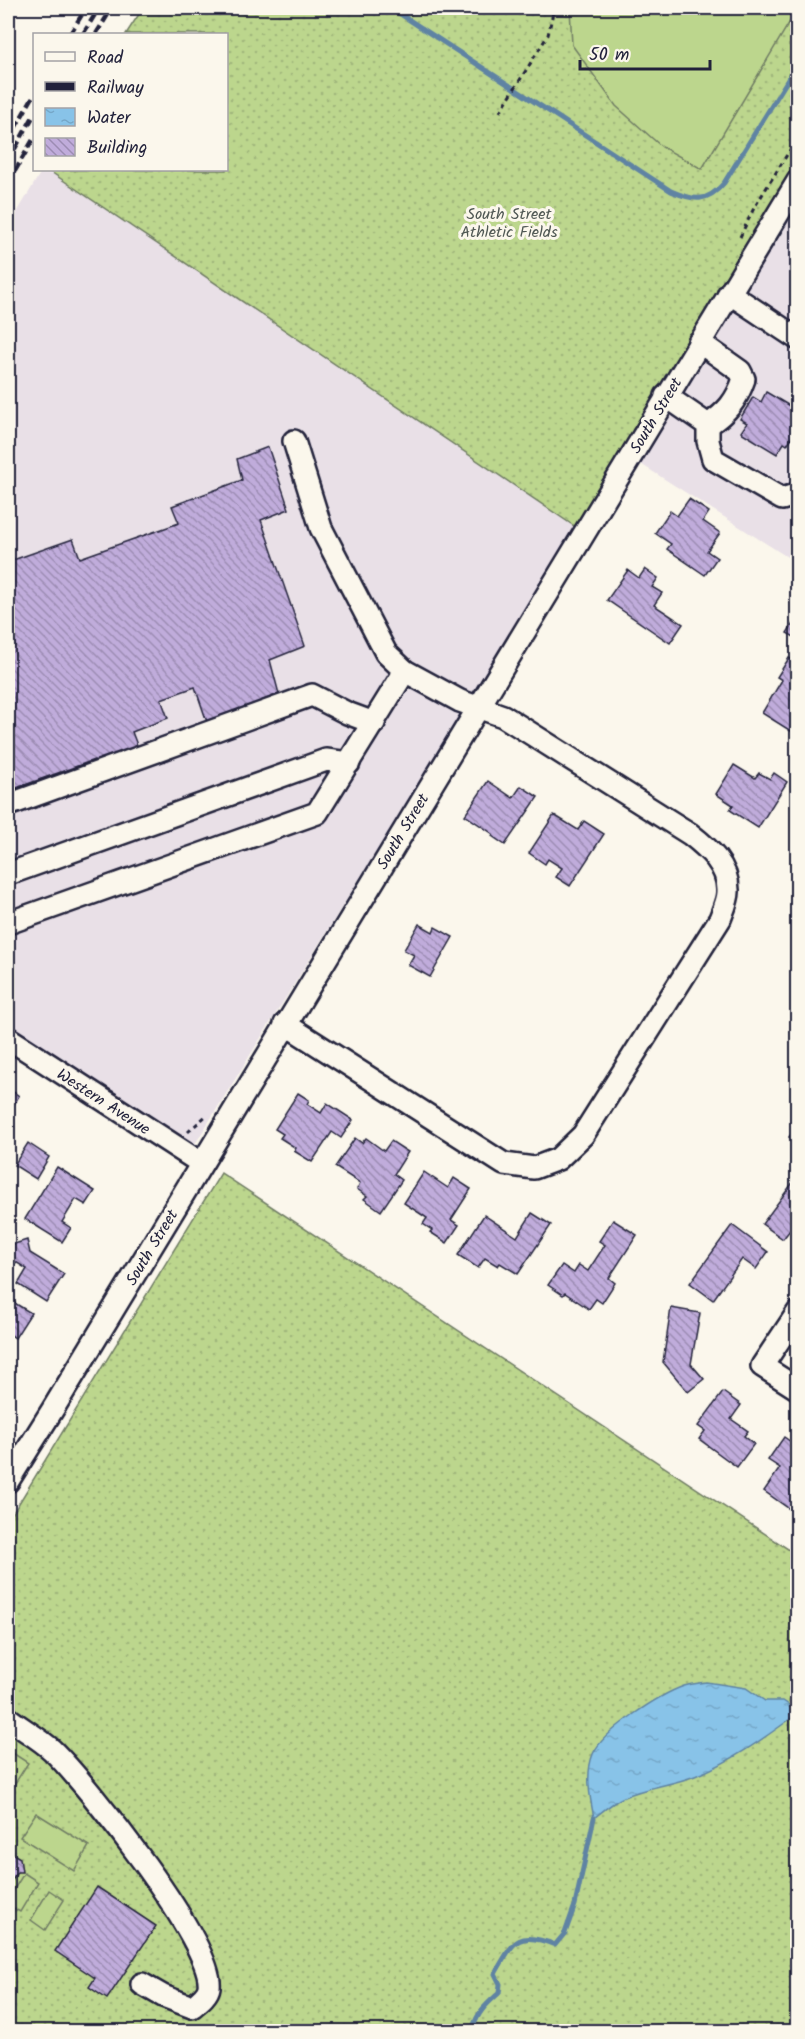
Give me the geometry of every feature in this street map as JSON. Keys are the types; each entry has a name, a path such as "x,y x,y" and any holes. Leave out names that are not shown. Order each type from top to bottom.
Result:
{"street":[{"name":"South Street","path":"8,1481 798,181"},
{"path":"729,293 798,339"},
{"path":"699,342 740,371 744,379 739,392 726,412 708,425"},
{"path":"666,396 708,425"},
{"path":"708,425 708,441 712,459 782,499 798,492"},
{"path":"285,1024 504,1164 534,1168 558,1159 583,1135 720,919 729,893 726,874 712,851 690,834 503,716 460,701 405,671 386,653 321,528 294,441"},
{"path":"8,923 317,813 405,671"},
{"path":"8,806 312,695 347,713 374,723"},
{"path":"8,874 326,760 349,763"},
{"name":"Western Avenue","path":"8,1038 201,1163"},
{"path":"798,1312 762,1366 798,1389"},
{"path":"8,1718 50,1749 81,1781 115,1825 157,1882 195,1941 208,1972 209,1988 192,2007 163,1996 142,1984"}],"path":[{"path":"500,112 523,79 548,35 554,8"}],"shaded area":[{"path":"41,171 49,171 577,528 190,1152 8,1031 8,228"},
{"path":"797,196 798,550 792,560 636,461"}],"green space":[{"name":"South Street Athletic Fields","path":"143,8 797,8 797,161 577,528 49,171 228,171 228,33 127,33"},
{"path":"570,8 798,8 702,169 662,147 616,106 572,45"},
{"path":"221,1173 797,1555 797,2031 8,2031 8,1521"},
{"path":"8,1750 28,1763 12,1788 8,1785"},
{"path":"36,1813 89,1846 74,1871 20,1837"},
{"path":"24,1873 38,1882 20,1912 8,1905 8,1899"},
{"path":"49,1890 64,1900 45,1930 31,1920"}],"water":[{"path":"706,1682 746,1688 765,1701 783,1701 795,1709 793,1717 758,1742 708,1771 624,1797 594,1818 589,1770 593,1754 599,1745 620,1725 661,1697 684,1686"}],"building":[{"path":"766,392 798,411 798,428 787,445 784,443 777,454 741,432 747,423 740,419 753,397 761,402"},
{"path":"268,447 289,509 261,520 305,646 270,660 279,694 207,722 195,687 161,699 168,718 132,732 140,753 98,770 94,760 8,791 8,544 13,560 73,539 80,558 179,523 172,506 242,480 237,459"},
{"path":"689,499 709,512 703,521 720,533 707,551 717,558 705,575 667,549 671,544 655,533 670,511 677,516"},
{"path":"645,569 658,578 652,587 662,593 654,605 683,624 670,643 607,600 628,570 639,578"},
{"path":"798,616 798,639 787,633"},
{"path":"789,658 798,663 798,728 794,733 762,713 782,680 777,677"},
{"path":"734,765 755,778 759,773 770,779 774,773 787,782 758,828 730,810 733,805 716,794"},
{"path":"488,781 513,798 521,786 538,797 505,845 465,815"},
{"path":"554,815 578,830 584,821 604,834 570,886 556,877 562,868 548,859 545,864 529,853"},
{"path":"419,924 433,932 435,927 453,937 430,977 408,965 414,955 404,950"},
{"path":"8,1088 19,1096 8,1114"},
{"path":"298,1093 309,1100 307,1104 321,1113 327,1103 353,1120 341,1138 332,1132 312,1162 294,1151 296,1148 280,1138 283,1134 275,1129"},
{"path":"798,1125 798,1142 789,1137"},
{"path":"355,1138 362,1143 366,1138 384,1151 391,1141 408,1152 394,1174 402,1180 381,1211 364,1199 367,1196 357,1189 360,1183 335,1167"},
{"path":"28,1143 49,1157 36,1179 14,1165"},
{"path":"57,1167 95,1191 86,1205 76,1199 62,1222 71,1228 62,1242 25,1219"},
{"path":"424,1172 448,1188 454,1178 471,1189 451,1220 459,1225 447,1243 430,1232 432,1230 423,1224 427,1218 404,1203"},
{"path":"797,1177 798,1220 783,1239 762,1224"},
{"path":"532,1213 551,1225 518,1274 500,1263 498,1266 485,1258 478,1268 458,1255 484,1215 517,1237"},
{"path":"613,1220 637,1235 609,1278 615,1283 602,1303 596,1299 589,1309 548,1285 562,1265 574,1273 579,1265 588,1271 605,1245 599,1241"},
{"path":"732,1225 768,1252 756,1269 742,1259 713,1300 690,1283"},
{"path":"27,1240 30,1253 64,1274 46,1302 18,1284 27,1269 11,1259 8,1246"},
{"path":"8,1299 31,1313 15,1338 8,1333"},
{"path":"671,1308 700,1313 691,1364 704,1379 688,1392 663,1362"},
{"path":"723,1392 741,1405 731,1419 748,1431 744,1436 754,1444 737,1467 699,1439 705,1431 698,1426"},
{"path":"784,1437 798,1447 798,1476 794,1481 798,1483 798,1515 764,1491 780,1468 768,1460"},
{"path":"8,1853 20,1858 22,1872 17,1872 8,1887"},
{"path":"97,1887 156,1926 107,1999 89,1987 95,1978 55,1951"}],"waterway":[{"path":"391,8 671,191 693,198 706,197 724,183 798,63"},
{"path":"476,2032 473,2028 477,2017 499,1993 500,1984 495,1974 512,1947 517,1942 532,1938 555,1945 565,1933 575,1905 594,1818"}],"railway":[{"path":"71,33 86,8"},
{"path":"84,33 99,8"},
{"path":"97,33 112,8"},
{"path":"8,140 33,97"},
{"path":"8,161 33,117"},
{"path":"8,183 33,140"}]}
